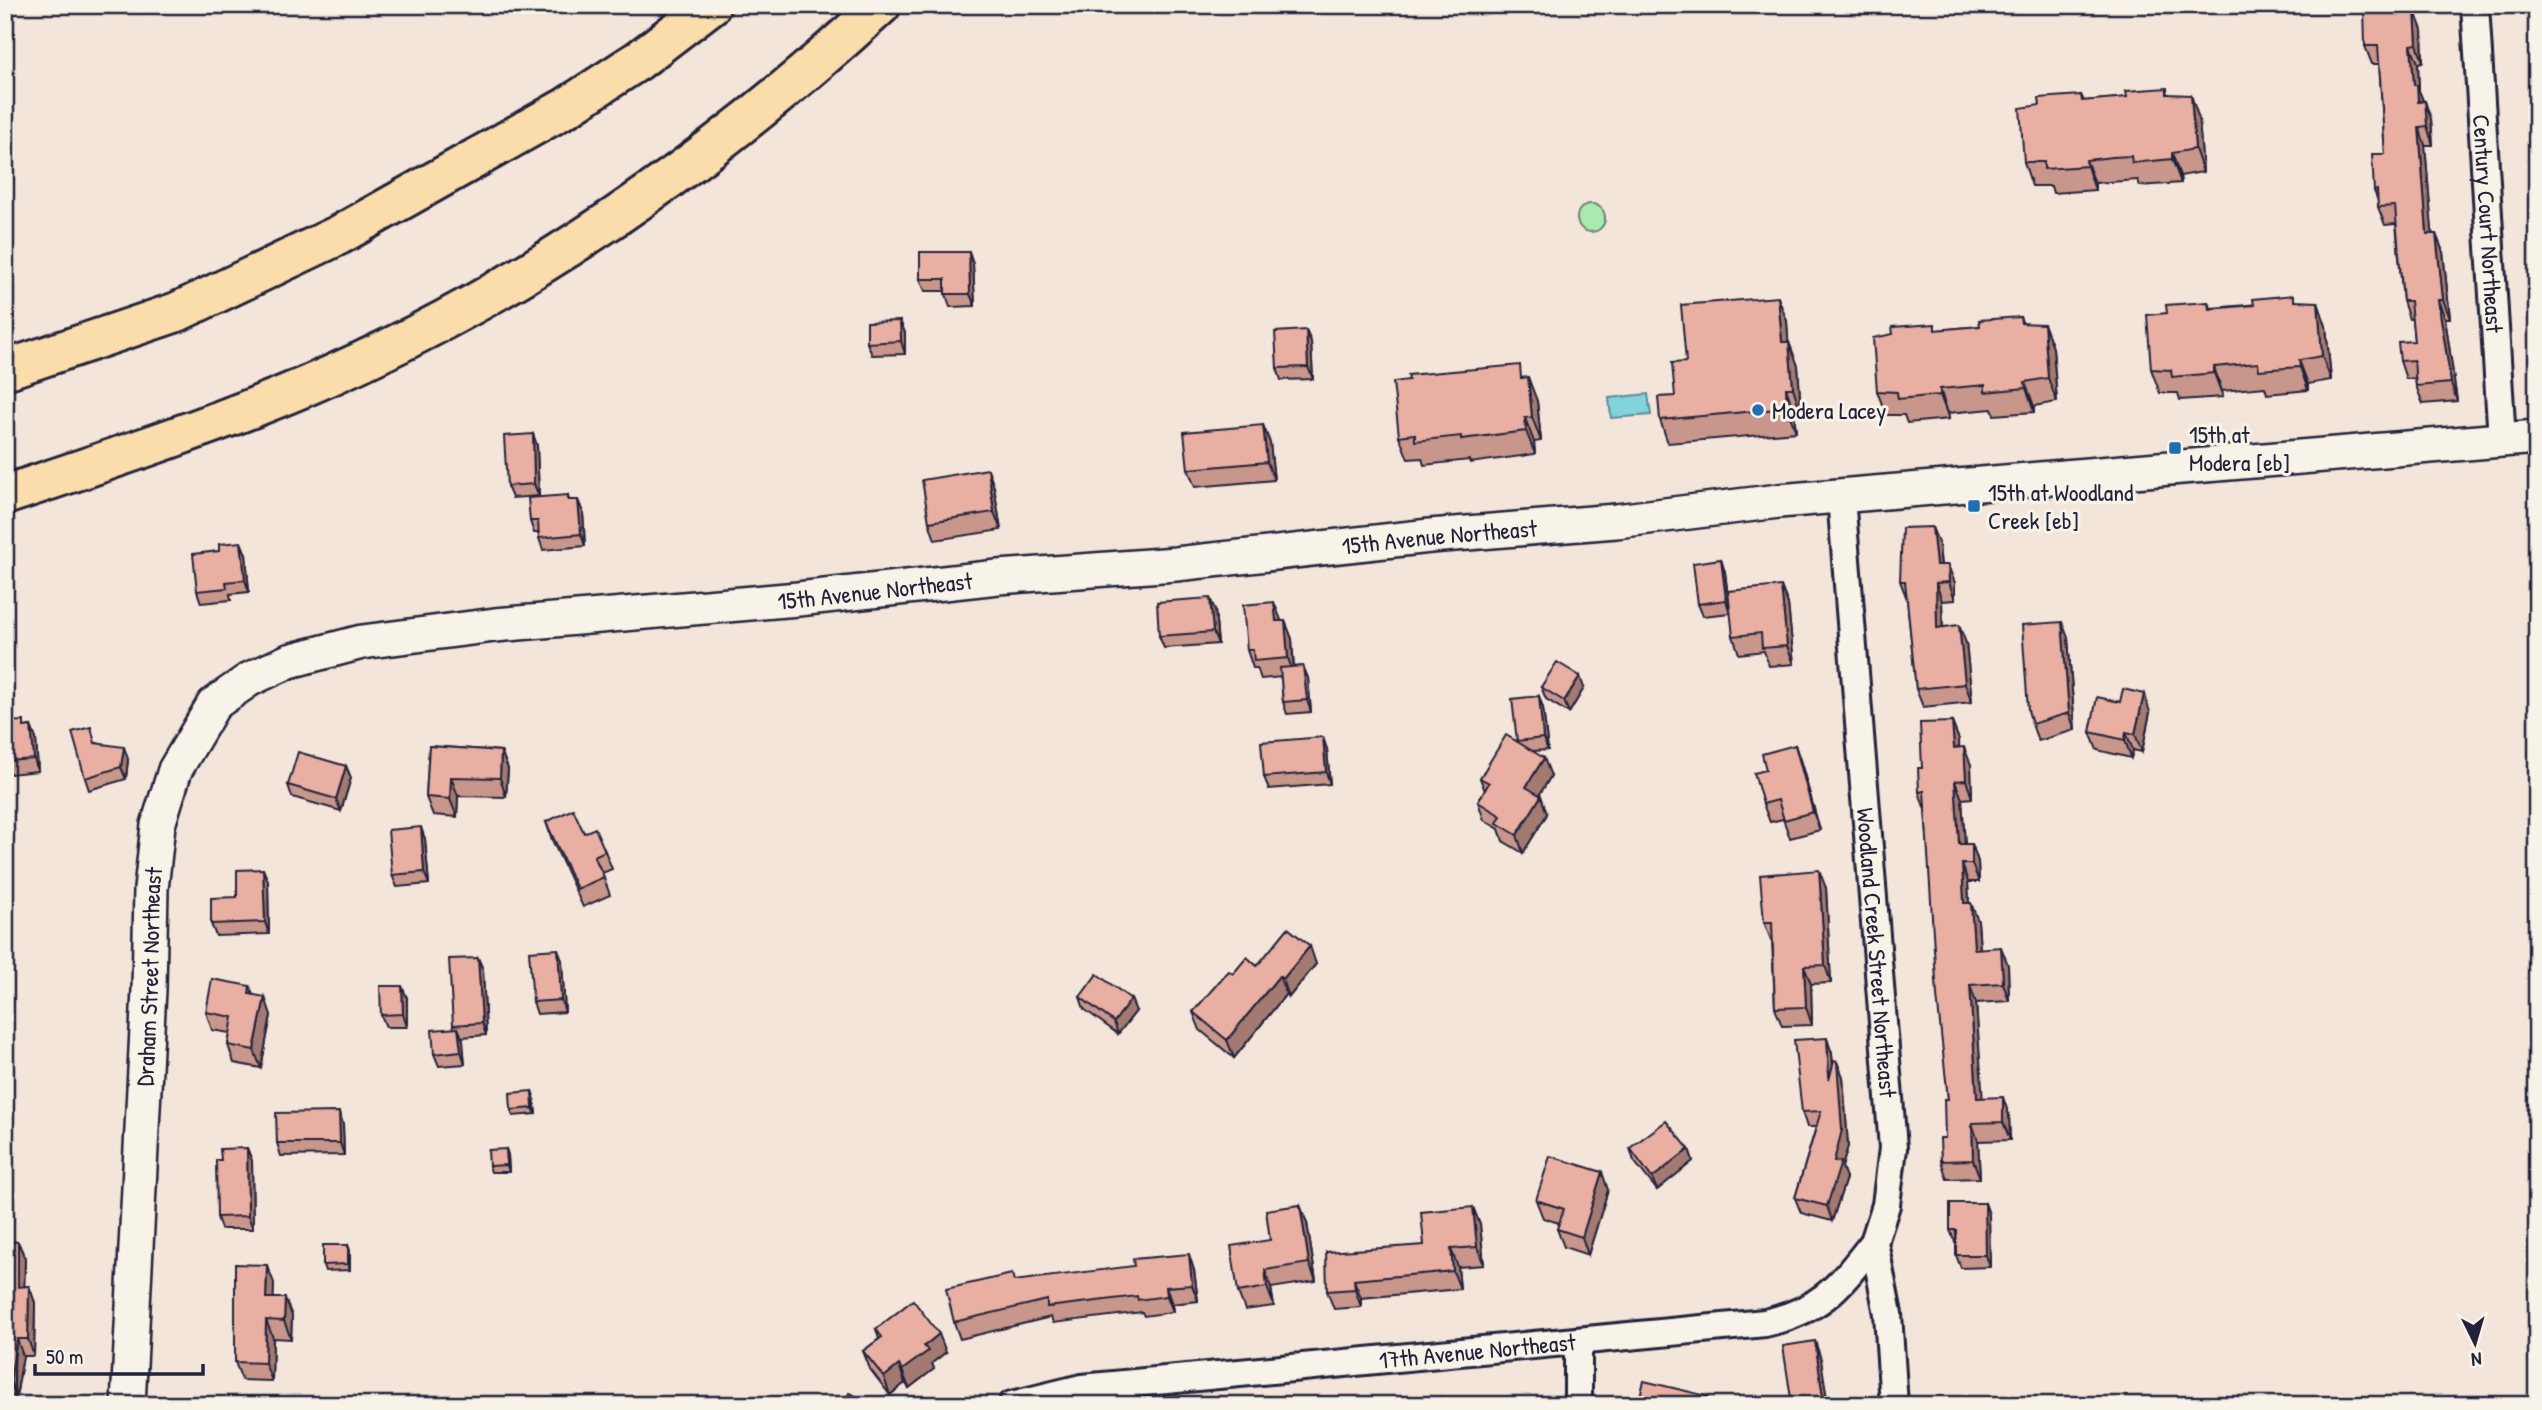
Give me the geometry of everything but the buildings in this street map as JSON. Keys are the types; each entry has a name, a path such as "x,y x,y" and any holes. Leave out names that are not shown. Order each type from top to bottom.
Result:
{"highway":[{"path":"5,370 177,312 339,235 567,107 639,61 711,5"},
{"path":"5,495 223,421 389,348 469,306 611,219 694,161 765,107 881,5"}],"street":[{"name":"Century Court Northeast","path":"2475,5 2502,440"},
{"name":"15th Avenue Northeast","path":"342,646 495,625 798,600 998,577 1176,564 1430,536 1841,497 2537,437"},
{"name":"Woodland Creek Street Northeast","path":"1841,497 1893,1148 1886,1205 1874,1242 1888,1314 1894,1405"},
{"name":"Draham Street Northeast","path":"128,1405 149,990 151,889 158,825 167,789 198,728 225,694 289,660 342,646"},
{"name":"17th Avenue Northeast","path":"1012,1405 1049,1394 1780,1320 1835,1291 1874,1242"},
{"path":"1578,1341 1578,1405"}],"green space":[{"path":"1591,204 1601,208 1605,218 1601,228 1591,232 1581,228 1577,218 1581,208"}],"water":[{"path":"1648,394 1651,415 1611,418 1609,398"}],"place":[{"name":"Modera Lacey","path":"1758,410"},
{"name":"15th at Modera [eb]","path":"2175,448"},
{"name":"15th at Woodland Creek [eb]","path":"1974,506"}]}
